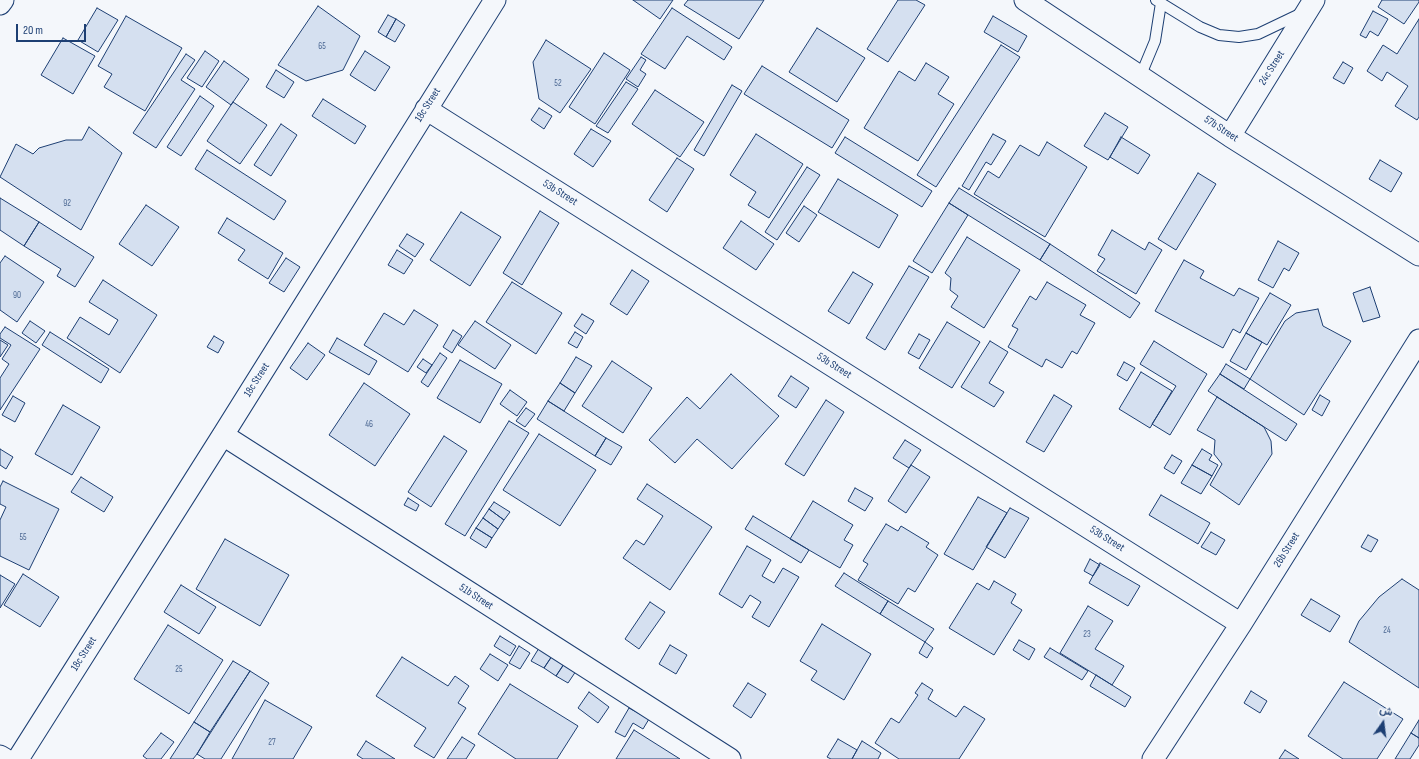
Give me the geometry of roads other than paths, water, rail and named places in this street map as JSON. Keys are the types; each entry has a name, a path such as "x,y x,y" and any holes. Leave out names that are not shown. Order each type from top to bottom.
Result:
{"street":[{"path":"0,4 2,0"},
{"name":"18c Street","path":"18,759 495,0"},
{"name":"57b Street","path":"1025,0 1230,136 1419,255"},
{"name":"24c Street","path":"1230,136 1311,5"},
{"name":"53b Street","path":"426,109 1241,624"},
{"name":"26b Street","path":"1153,759 1241,624 1419,340"},
{"name":"51b Street","path":"223,435 730,759"},
{"path":"0,756 5,759"}],"lane":[{"path":"1140,77 1155,41 1158,2 1200,27 1219,35 1239,37 1258,34 1311,5"}]}
